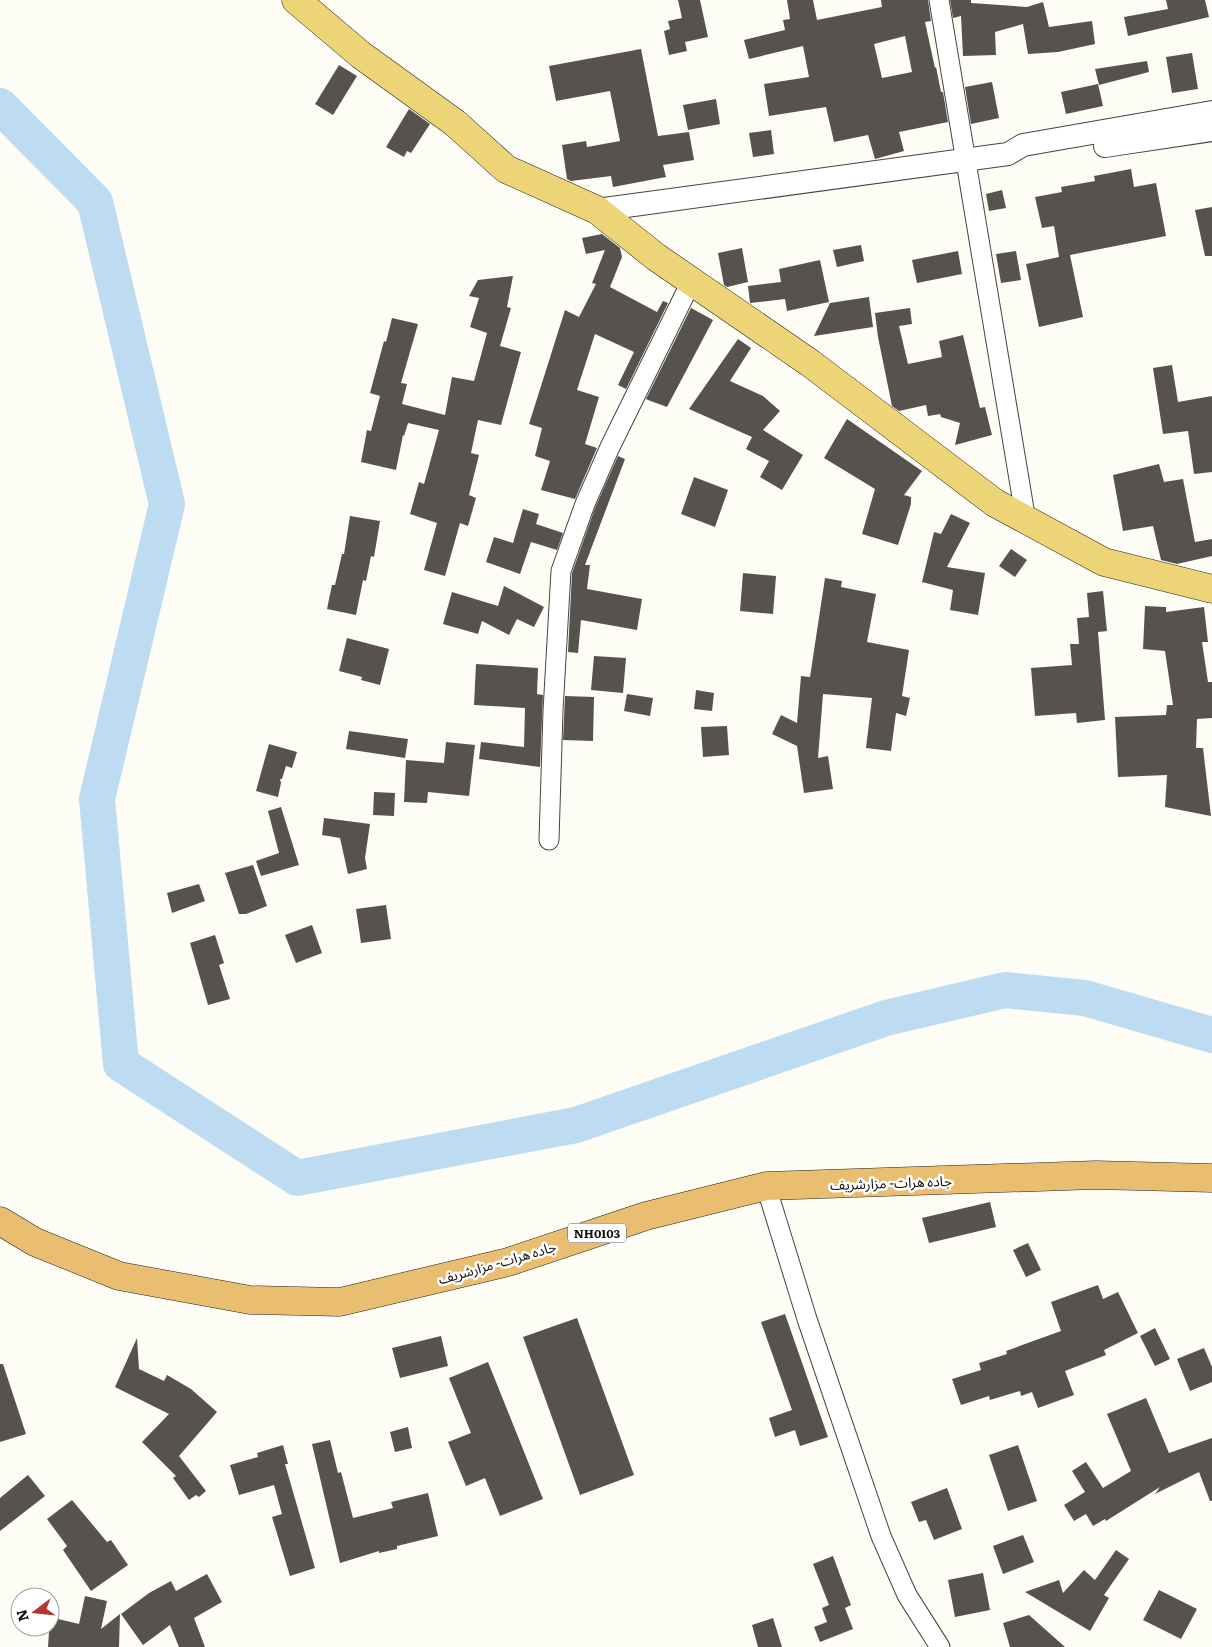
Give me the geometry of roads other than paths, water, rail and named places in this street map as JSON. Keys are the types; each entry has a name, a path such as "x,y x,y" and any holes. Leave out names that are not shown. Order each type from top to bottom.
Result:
{"highway":[{"name":"جاده هرات- مزارشریف","path":"0,1221 35,1242 119,1276 250,1300 340,1302 508,1262 646,1216 766,1186 1096,1175 1212,1178"}],"main road":[{"path":"296,0 361,55 455,123 506,169 597,210 656,257 810,363 995,503 1104,562 1212,589"}],"street":[{"path":"940,0 1026,521"},
{"path":"597,210 1008,154 1023,145 1212,112"},
{"path":"1008,154 1023,158 1212,130"},
{"path":"549,840 553,711 561,571 585,504 610,447 691,282"},
{"path":"766,1186 807,1319 881,1536 907,1595 940,1647"}],"waterway":[{"path":"0,106 95,202 167,504 97,799 121,1064 297,1178 576,1125 886,1018 1005,990 1085,998 1212,1035"}]}
